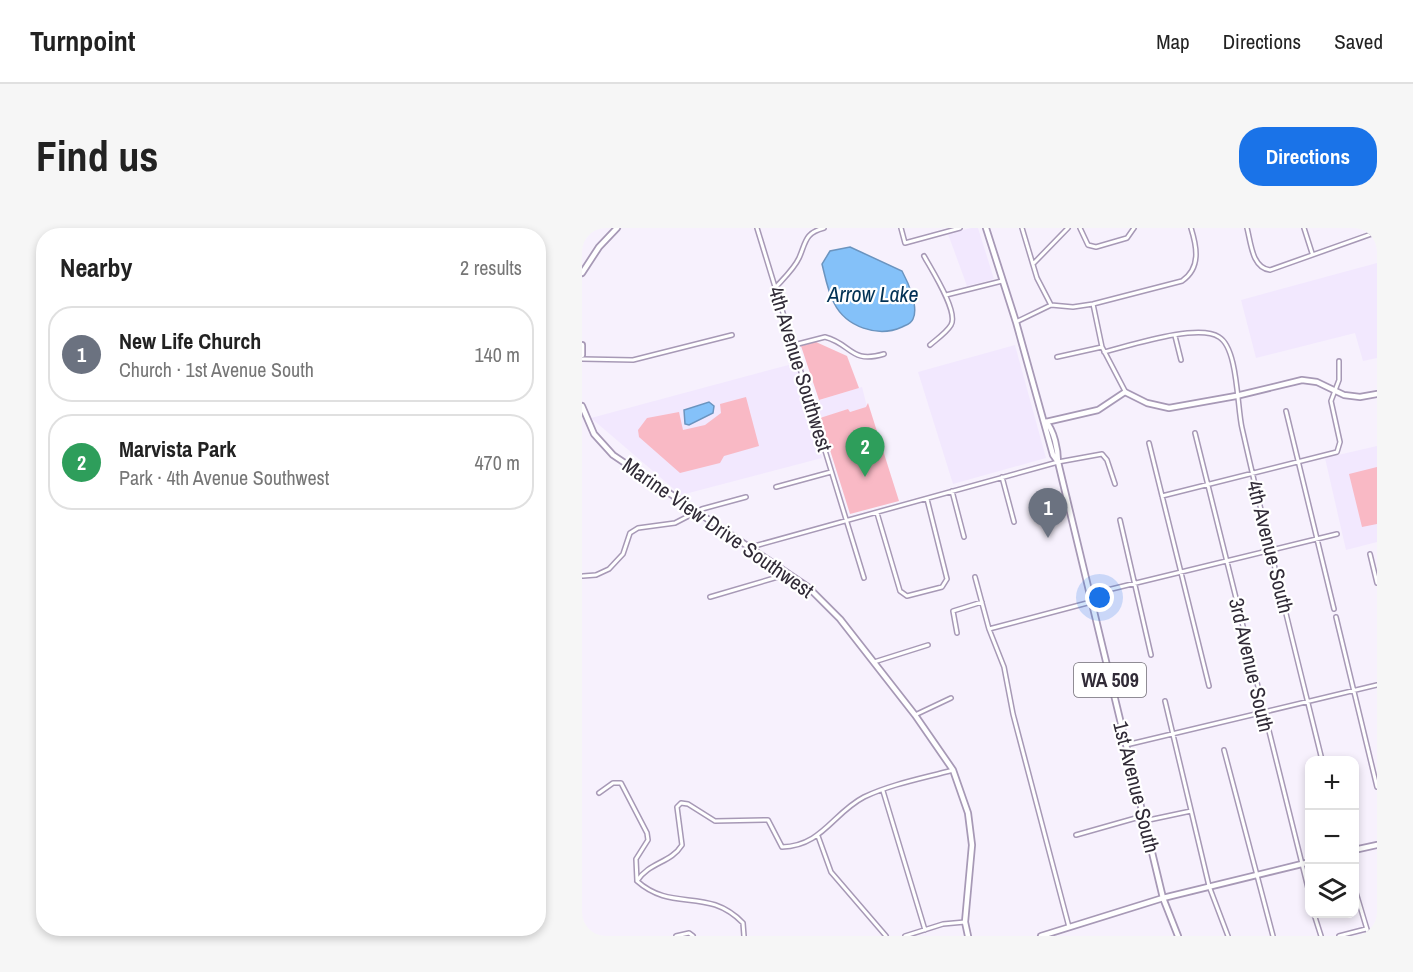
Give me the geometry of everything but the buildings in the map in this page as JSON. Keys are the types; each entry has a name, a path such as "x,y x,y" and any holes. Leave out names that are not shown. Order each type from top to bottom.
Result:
{"street":[{"path":"582,273 599,247 617,228"},
{"name":"4th Avenue Southwest","path":"757,228 864,578"},
{"path":"775,288 798,260 805,238 813,231 824,228"},
{"path":"901,228 905,243 960,228"},
{"name":"1st Avenue South","path":"986,228 1046,422 1050,426 1058,453 1058,462 1089,595 1163,898 1178,936"},
{"path":"1022,228 1042,291 1051,305"},
{"path":"1033,264 1068,228"},
{"path":"1080,228 1086,242 1096,247 1123,240 1131,235 1134,228"},
{"path":"1016,322 1051,305 1072,307 1093,304 1176,284 1188,277 1194,266 1197,253 1191,228"},
{"path":"1246,228 1256,262 1262,268 1270,270 1312,253 1377,232"},
{"path":"1304,228 1312,253"},
{"path":"924,256 946,295 952,322 930,345"},
{"path":"946,295 1002,281"},
{"path":"1093,304 1102,347 1125,392 1147,403 1169,408 1236,396 1302,380 1317,382 1335,392 1360,397 1377,394"},
{"name":"4th Avenue South","path":"1175,336 1201,332 1218,336 1227,345 1235,375 1236,396 1252,474 1321,756"},
{"path":"582,345 582,357 633,360 732,335"},
{"path":"1104,352 1175,336 1181,360"},
{"path":"794,345 825,337 858,357 871,358 884,354"},
{"path":"1058,357 1102,347"},
{"path":"1162,496 1339,450 1340,442 1332,408 1338,380 1339,361"},
{"path":"1046,422 1098,410 1125,392"},
{"name":"Marine View Drive Southwest","path":"582,406 594,434 606,448 790,573 824,602 915,715 953,770 963,795 971,830 971,870 965,922 968,936"},
{"path":"1286,411 1334,609"},
{"name":"3rd Avenue South","path":"1195,433 1262,713 1305,880"},
{"path":"1149,443 1209,686"},
{"path":"751,547 1058,462 1102,454 1107,460 1115,484"},
{"path":"776,487 831,472"},
{"path":"1002,477 1014,522"},
{"path":"952,491 964,537"},
{"path":"583,576 609,569 623,554 633,530 675,523 698,512 746,497"},
{"path":"877,513 900,591 912,596 937,590 946,584 946,573 927,498"},
{"path":"1120,520 1151,654"},
{"path":"1089,595 1337,534"},
{"path":"1370,554 1377,583"},
{"path":"710,597 790,573"},
{"path":"975,577 989,629 1004,667 1013,716 1070,927"},
{"path":"957,633 953,611 982,602"},
{"path":"989,629 1091,602"},
{"path":"1336,617 1377,787"},
{"path":"874,662 928,645"},
{"path":"1126,745 1377,685"},
{"path":"915,715 951,698"},
{"path":"1165,701 1209,886 1228,936"},
{"path":"1224,750 1273,936"},
{"path":"1372,768 1377,767"},
{"path":"637,881 649,867 671,857 682,845 677,807 681,803 688,804 715,821 769,821 782,847 818,836 852,804 883,790 953,770"},
{"path":"599,793 612,783 621,783 647,833 648,840 636,859 637,881 650,892 666,898 699,900 723,906 743,923 744,936"},
{"path":"883,790 925,930"},
{"path":"1076,835 1191,811"},
{"path":"818,836 831,872 886,936"},
{"path":"1359,849 1377,845"},
{"path":"1041,936 1055,934 1070,927 1163,898 1305,863"},
{"path":"1359,903 1369,936"},
{"path":"1315,918 1321,936"},
{"path":"905,936 965,922"},
{"path":"1339,936 1367,929"},
{"path":"676,936 685,933 693,936"}],"shaded area":[{"path":"978,228 994,279 967,286 948,234"},
{"path":"1377,263 1377,358 1363,361 1355,333 1256,358 1241,300"},
{"path":"816,342 847,356 859,388 819,400 801,346"},
{"path":"1015,345 1046,458 953,484 918,372"},
{"path":"796,363 822,458 681,495 591,418"},
{"path":"862,387 867,407 850,412 848,409 822,418 816,401"},
{"path":"746,397 759,446 724,456 720,463 680,473 639,437 638,430 647,418 679,412 683,430 705,425 721,413 720,404"},
{"path":"868,403 899,501 850,514 820,418 848,409 850,412 866,407"},
{"path":"1377,446 1377,542 1346,550 1325,458"},
{"path":"1377,467 1377,524 1362,527 1349,474"}],"water":[{"name":"Arrow Lake","path":"850,247 902,271 914,301 914,314 910,323 893,330 873,331 854,324 839,311 830,294 822,264 830,251"},
{"path":"709,402 714,406 713,413 689,425 685,424 684,410"}],"place":[{"name":"Marvista Park","path":"865,477"},
{"name":"New Life Church","path":"1048,538"}]}
